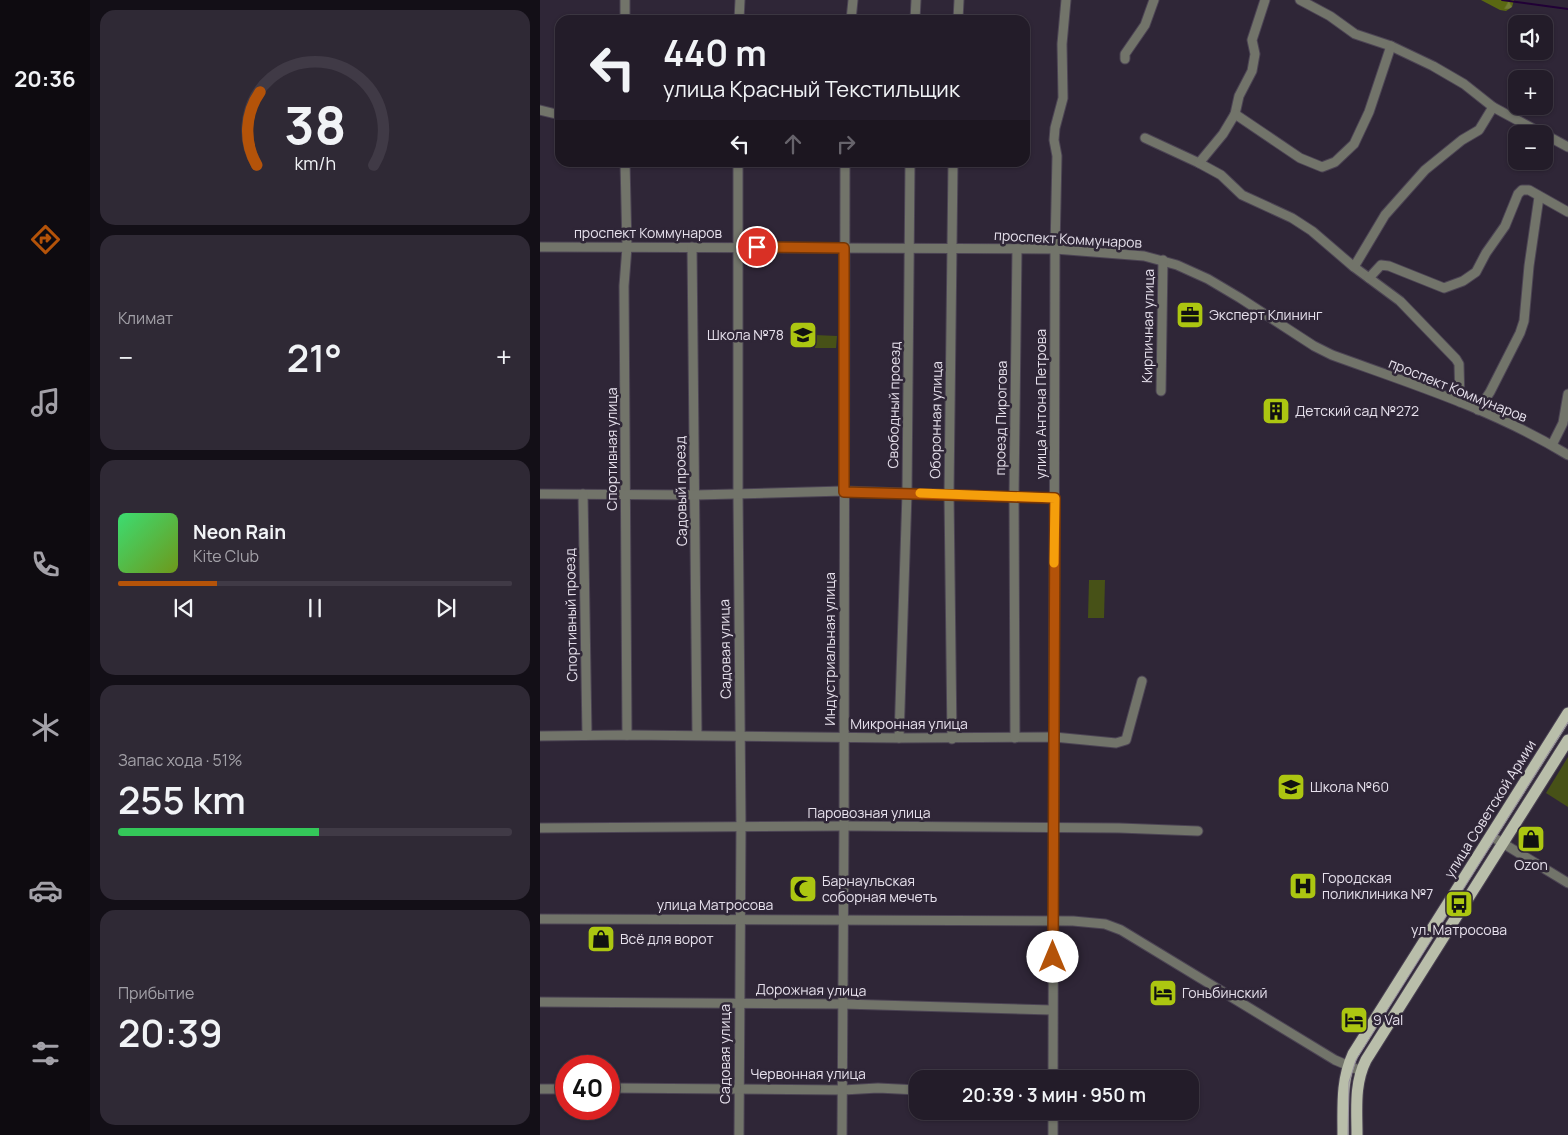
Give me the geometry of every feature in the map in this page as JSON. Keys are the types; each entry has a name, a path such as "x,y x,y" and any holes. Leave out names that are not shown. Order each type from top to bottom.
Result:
{"main road":[{"name":"улица Советской Армии","path":"1343,1135 1342,1089 1347,1066 1356,1049 1568,713"},
{"path":"1357,1135 1357,1087 1366,1060 1568,740"}],"street":[{"path":"625,0 625,15"},
{"path":"739,15 740,0"},
{"path":"852,15 853,0"},
{"path":"915,15 916,0"},
{"path":"958,15 959,0"},
{"name":"улица Антона Петрова","path":"1053,1070 1055,250 1057,156 1055,134 1063,98 1062,44 1066,0"},
{"path":"1125,59 1124,54 1145,25 1154,0"},
{"path":"1199,163 1223,134 1235,114 1239,96 1252,70 1255,54 1252,40 1265,0"},
{"path":"1300,0 1330,16 1355,34 1391,46 1433,66 1464,84 1493,107 1526,125"},
{"path":"1235,114 1300,158 1322,167 1335,162 1354,144 1369,112 1391,46"},
{"path":"1354,267 1385,215 1424,170 1462,140 1479,130 1493,107"},
{"path":"540,110 555,114"},
{"path":"1145,138 1199,163 1221,175 1242,195 1292,218 1312,231 1354,267 1400,301 1439,339 1459,364 1460,402"},
{"path":"1553,139 1568,147"},
{"name":"Спортивная улица","path":"625,167 627,247 624,286 626,735"},
{"name":"Садовая улица","path":"738,167 741,827 739,1135"},
{"name":"Индустриальная улица","path":"842,1135 845,167"},
{"name":"Свободный проезд","path":"899,738 907,493 910,167"},
{"name":"Оборонная улица","path":"952,738 949,494 953,167"},
{"path":"1369,278 1377,268 1384,265 1444,288 1458,284 1471,277 1505,226 1518,194 1522,190 1529,190 1568,212"},
{"path":"1478,410 1490,392 1514,346 1524,321 1529,266 1539,197"},
{"name":"проспект Коммунаров","path":"540,247 952,248 1055,250 1144,256 1162,260 1208,279 1326,352 1460,402 1511,424 1568,454"},
{"name":"Садовый проезд","path":"692,247 697,736"},
{"name":"проезд Пирогова","path":"1015,738 1014,496 1017,249"},
{"name":"Кирпичная улица","path":"1161,391 1162,260"},
{"path":"1552,445 1563,423 1568,394"},
{"path":"540,494 695,495 844,492 1055,498"},
{"name":"Спортивный проезд","path":"583,494 587,735"},
{"name":"Микронная улица","path":"540,736 1054,737 1116,743 1126,740 1142,682"},
{"name":"Паровозная улица","path":"540,828 844,826 1053,827 1198,831"},
{"path":"1491,836 1568,883"},
{"name":"улица Матросова","path":"540,919 843,919 1098,923 1121,930 1347,1066 1361,1071"},
{"path":"1430,932 1442,940"},
{"name":"Дорожная улица","path":"540,1002 843,1004 1052,1010"},
{"name":"Червонная улица","path":"620,1088 909,1090"},
{"path":"540,1089 555,1089"},
{"path":"1053,1120 1053,1135"}],"green space":[{"path":"1481,0 1514,0 1512,7 1506,11 1500,10"},
{"path":"815,335 837,336 836,348 815,348"},
{"path":"1089,580 1105,580 1104,618 1088,618"},
{"path":"1568,757 1568,807 1546,793"}],"waterway":[{"path":"1502,0 1568,9"}],"tram line":[{"path":"1348,1135 1349,1082 1356,1060 1568,722"}],"slow traffic":[{"path":"920,493 1055,498 1054,563"}],"place":[{"name":"Эксперт Клининг","path":"1190,315"},
{"name":"Школа №78","path":"803,335"},
{"name":"Детский сад №272","path":"1276,411"},
{"name":"Школа №60","path":"1291,787"},
{"name":"Ozon","path":"1531,839"},
{"name":"Городская поликлиника №7","path":"1303,886"},
{"name":"Барнаульская соборная мечеть","path":"803,889"},
{"name":"ул. Матросова","path":"1459,904"},
{"name":"Всё для ворот","path":"601,939"},
{"name":"Гоньбинский","path":"1163,993"},
{"name":"9 Val","path":"1354,1020"}],"route":[{"path":"757,247 844,248 844,492 1055,498 1053,957"}]}
